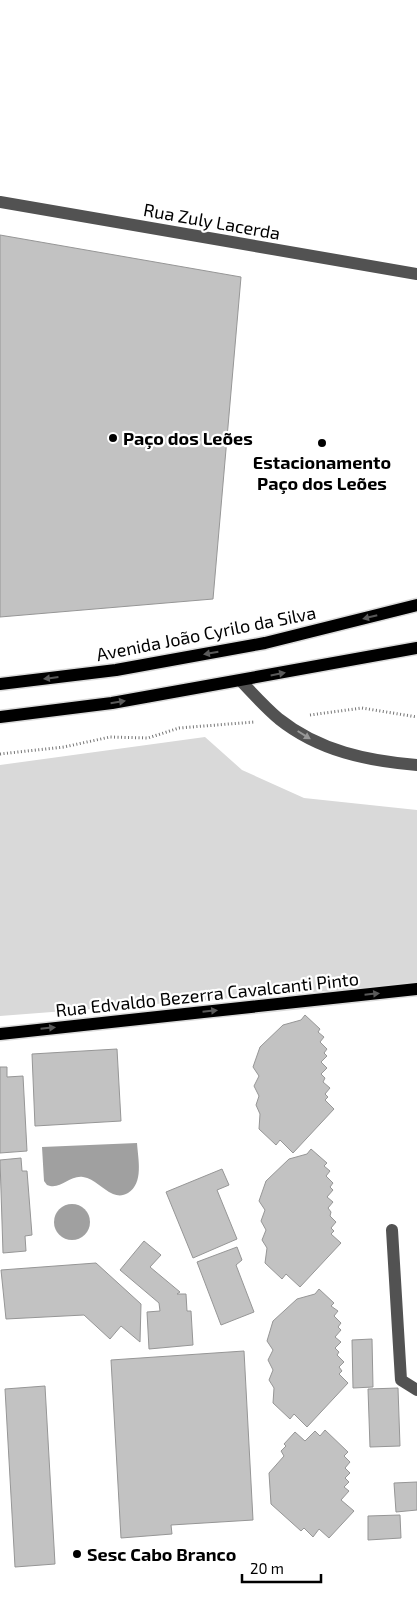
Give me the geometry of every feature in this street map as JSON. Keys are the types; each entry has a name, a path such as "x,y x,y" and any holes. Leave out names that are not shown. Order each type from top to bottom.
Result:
{"main road":[{"name":"Avenida João Cyrilo da Silva","path":"0,684 116,670 265,643 417,605"},
{"path":"0,717 112,703 417,648"},
{"name":"Rua Edvaldo Bezerra Cavalcanti Pinto","path":"0,1034 417,989"}],"street":[{"name":"Rua Zuly Lacerda","path":"0,202 417,274"},
{"path":"240,681 280,719 309,739 343,753 383,762 417,765"},
{"path":"392,1230 401,1380 417,1390"}],"path":[{"path":"0,754 64,747 110,738 148,738 179,728 280,719 362,708 417,717"}],"shaded area":[{"path":"205,737 242,770 304,798 417,810 417,984 0,1016 0,765"},
{"path":"137,1143 138,1177 133,1189 126,1194 113,1194 83,1177 73,1178 56,1186 47,1185 44,1181 42,1147"},
{"path":"72,1204 79,1205 85,1209 89,1215 89,1229 85,1235 79,1239 72,1240 65,1239 59,1235 55,1229 54,1222 55,1215 59,1209 65,1205"}],"building":[{"name":"Paço dos Leões","path":"0,235 241,277 213,599 0,617"},
{"path":"305,1015 320,1029 318,1032 324,1037 320,1042 327,1049 324,1053 327,1056 321,1062 327,1068 321,1074 325,1078 323,1082 330,1088 325,1094 328,1097 325,1100 334,1109 293,1153 280,1140 276,1145 259,1129 260,1114 256,1105 259,1096 254,1086 259,1076 253,1067 260,1047 283,1025 301,1020"},
{"path":"117,1049 121,1121 35,1126 32,1054"},
{"path":"0,1067 7,1067 7,1077 23,1076 27,1151 0,1153"},
{"path":"311,1149 327,1163 324,1166 330,1171 326,1176 333,1183 330,1187 333,1190 327,1197 333,1202 328,1208 331,1212 330,1216 336,1222 331,1228 334,1231 331,1234 341,1243 300,1287 286,1274 282,1279 265,1263 267,1248 262,1240 266,1230 261,1221 265,1210 259,1201 266,1181 289,1159 307,1154"},
{"path":"21,1158 22,1171 27,1171 32,1235 25,1236 26,1251 3,1253 0,1160"},
{"path":"222,1169 229,1185 217,1190 237,1239 193,1258 166,1192"},
{"path":"144,1241 161,1255 150,1267 180,1292 177,1294 186,1294 187,1311 191,1311 193,1345 149,1349 147,1312 160,1311 159,1303 120,1270"},
{"path":"237,1247 242,1260 236,1265 254,1312 221,1325 197,1262"},
{"path":"96,1263 141,1304 140,1342 121,1326 110,1339 84,1315 6,1319 1,1270"},
{"path":"319,1289 334,1303 331,1306 338,1311 334,1316 341,1323 338,1327 341,1330 335,1337 341,1342 335,1348 339,1352 337,1355 344,1362 339,1367 342,1371 339,1374 348,1383 307,1427 294,1414 290,1419 273,1403 274,1388 269,1380 273,1370 268,1360 273,1350 267,1341 273,1321 297,1299 315,1294"},
{"path":"372,1339 373,1387 353,1388 352,1340"},
{"path":"244,1351 253,1520 171,1525 172,1534 121,1538 111,1360"},
{"path":"45,1386 55,1564 15,1567 5,1389"},
{"path":"398,1388 400,1446 370,1447 368,1389"},
{"path":"325,1430 348,1452 344,1456 350,1462 345,1468 350,1473 345,1478 349,1482 344,1487 349,1491 341,1500 354,1511 329,1538 319,1529 313,1537 304,1528 301,1531 271,1504 269,1473 284,1456 281,1451 286,1446 284,1444 295,1432 305,1441 315,1431 320,1436"},
{"path":"417,1482 417,1510 396,1512 394,1483"},
{"path":"400,1515 401,1538 368,1540 368,1516"}],"place":[{"name":"Paço dos Leões","path":"113,438"},
{"name":"Estacionamento Paço dos Leões","path":"322,443"},
{"name":"Sesc Cabo Branco","path":"77,1554"}]}
